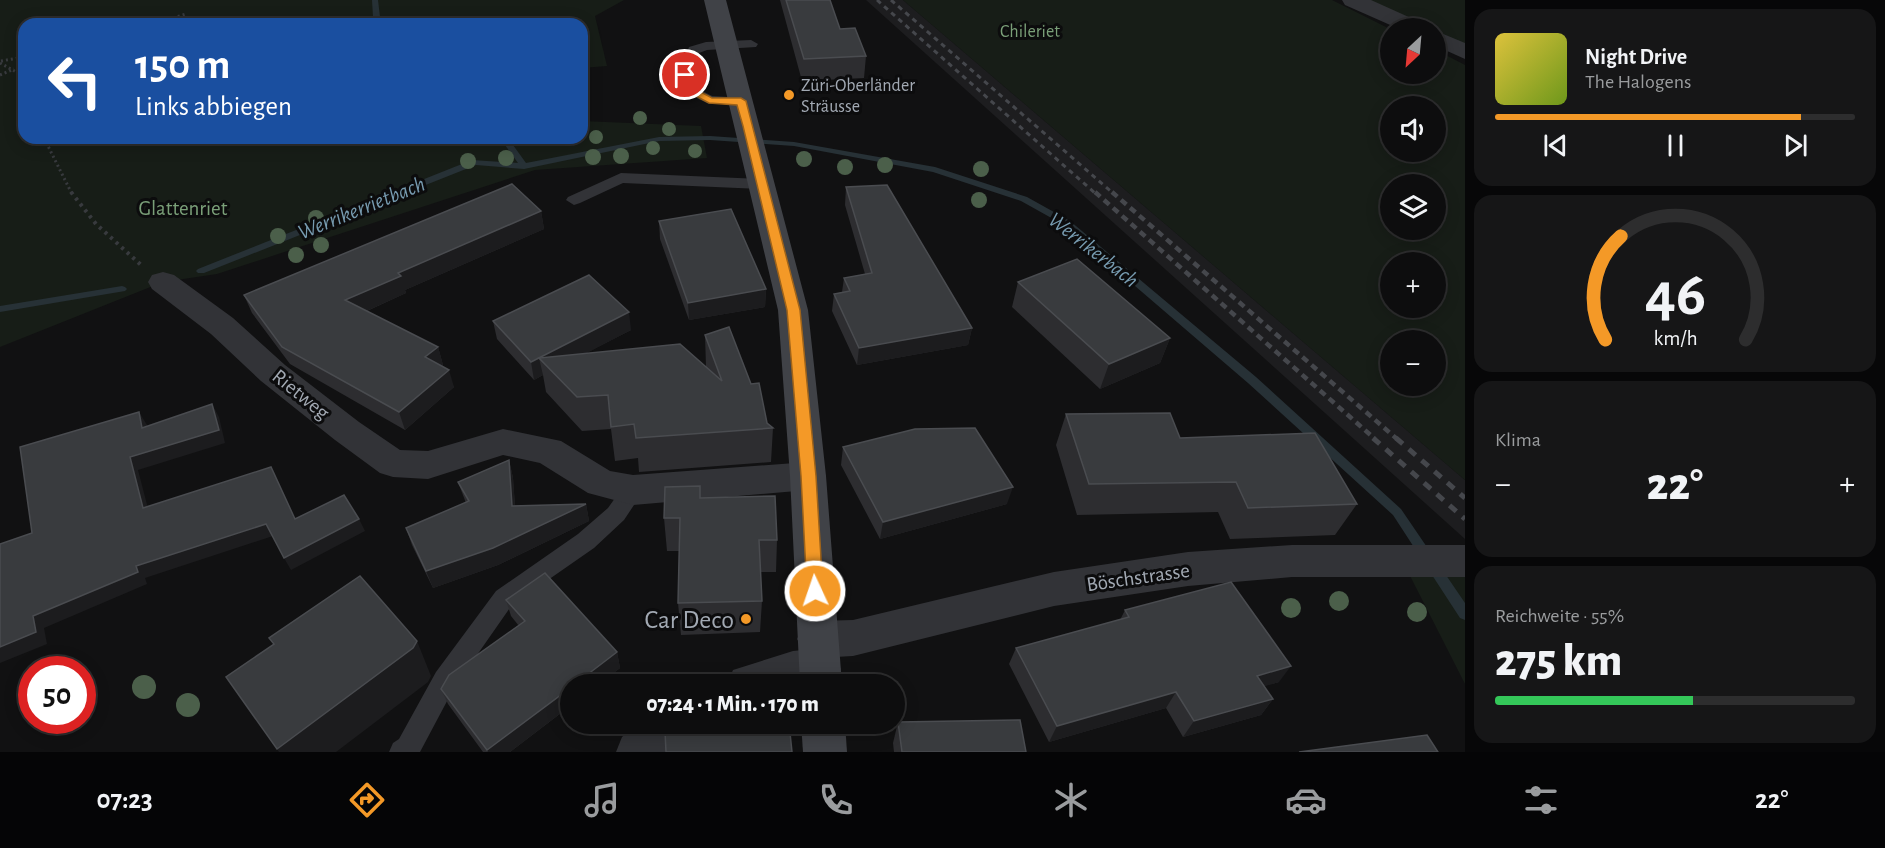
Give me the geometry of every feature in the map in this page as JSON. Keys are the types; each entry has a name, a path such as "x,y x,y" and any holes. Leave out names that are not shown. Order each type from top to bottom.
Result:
{"main road":[{"path":"715,0 793,310 808,476 820,664"},
{"path":"824,734 825,752"}],"street":[{"path":"1353,0 1392,18"},
{"path":"1446,43 1465,52"},
{"name":"Rietweg","path":"163,282 222,326 273,373 347,431 393,463 428,465 503,442 549,450 601,483 633,490 808,476"},
{"name":"Böschstrasse","path":"780,674 820,664 853,638 1054,589 1188,569 1292,561 1457,560"},
{"path":"638,752 660,734"}],"lane":[{"path":"745,114 722,102 709,100 691,90 685,75 686,62 694,50 706,46 751,44"},
{"path":"574,200 621,178 758,171"},
{"path":"402,752 408,748 445,680 504,598 586,541 616,514 633,490"}],"path":[{"path":"173,18 186,14"},
{"path":"0,62 18,58"},
{"path":"0,62 14,69 18,75"},
{"path":"0,75 14,69"},
{"path":"46,144 67,188 89,218 126,253 163,282"}],"shaded area":[{"path":"866,0 903,0 1465,480 1465,539"}],"green space":[{"name":"Glattenriet","path":"0,0 624,0 595,16 607,66 588,68 588,18 18,18 18,144 588,144 588,121 701,126 707,158 535,170 217,274 163,282 0,347"},
{"name":"Chileriet","path":"903,0 1332,0 1380,24 1380,84 1446,84 1446,55 1465,65 1465,480"},
{"path":"1363,0 1465,0 1465,48 1446,39 1446,18 1402,18"},
{"path":"1402,560 1465,576 1465,684"}],"building":[{"path":"786,0 830,0 840,29 855,28 866,56 804,59"},
{"path":"512,184 541,211 398,273 401,276 345,300 438,347 425,357 449,370 399,412 282,347 244,295"},
{"path":"887,185 972,328 859,348 834,294 850,291 844,278 872,273 846,187"},
{"path":"731,209 766,289 688,303 659,221"},
{"path":"1077,259 1170,338 1109,364 1018,282"},
{"path":"589,275 629,312 531,362 493,321"},
{"path":"729,327 751,384 759,383 767,423 773,428 636,438 634,424 611,427 608,395 577,397 539,358 680,344 722,381 705,335"},
{"path":"212,404 219,430 130,457 143,508 271,467 295,519 344,495 359,519 284,558 266,524 136,566 138,572 33,616 36,632 0,647 0,544 32,533 20,447 139,412 142,428"},
{"path":"1170,413 1180,438 1315,433 1357,504 1248,508 1236,482 1089,484 1066,414"},
{"path":"975,428 1013,487 883,522 843,447 915,429"},
{"path":"509,460 512,506 586,504 493,548 426,571 406,528 469,501 458,482"},
{"path":"700,486 700,498 775,496 777,540 759,540 762,601 678,603 680,518 664,518 665,487"},
{"path":"545,573 617,652 588,674 560,674 560,695 487,750 441,689 449,675 525,621 506,600"},
{"path":"360,576 417,641 413,648 277,749 226,677 274,644 269,638"},
{"path":"1231,582 1291,666 1257,676 1273,699 1194,721 1176,692 1057,726 1016,648 1129,617 1125,610"},
{"path":"1020,720 1026,752 902,752 900,734 905,734 905,722"},
{"path":"665,734 790,734 792,752 666,752"},
{"path":"1427,735 1438,752 1299,752"}],"waterway":[{"name":"Werrikerbach","path":"375,0 378,18"},
{"name":"Werrikerbach","path":"524,166 659,139 710,138 794,144 935,170 1024,199 1067,223 1252,380 1397,512 1465,614"},
{"name":"Werrikerbach","path":"508,144 524,166"},
{"name":"Werrikerrietbach","path":"201,271 475,162 524,166"},
{"name":"Werrikerrietbach","path":"0,309 122,289"}],"railway":[{"path":"877,0 1096,194"},
{"path":"891,0 1114,194"},
{"path":"1095,192 1375,439"},
{"path":"1112,192 1397,439"},
{"path":"1373,438 1465,519"},
{"path":"1396,438 1465,498"}],"place":[{"name":"Züri-Oberländer Sträusse","path":"789,95"},
{"name":"Car Deco","path":"746,619"}],"route":[{"path":"685,75 691,90 709,100 741,101 748,126 793,310 808,476 815,591"}]}
